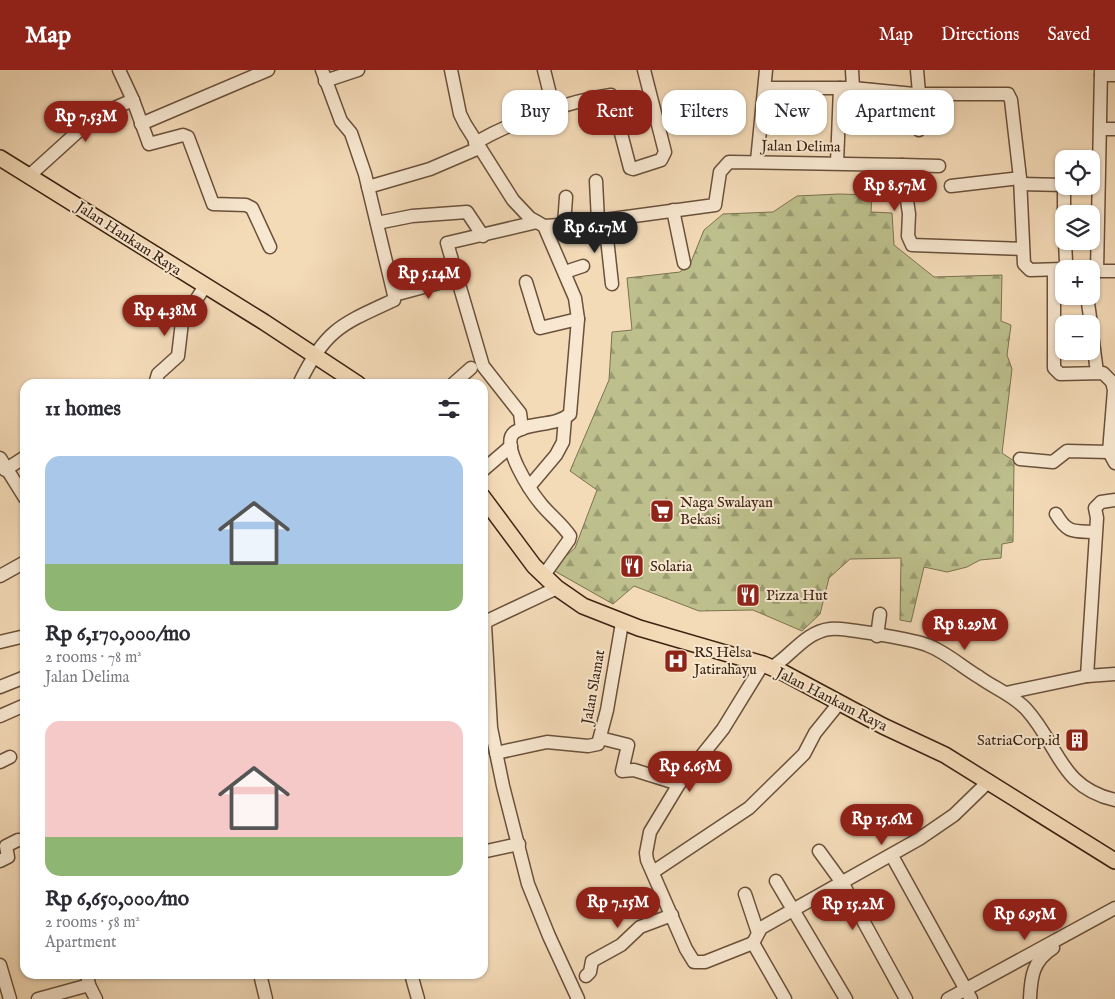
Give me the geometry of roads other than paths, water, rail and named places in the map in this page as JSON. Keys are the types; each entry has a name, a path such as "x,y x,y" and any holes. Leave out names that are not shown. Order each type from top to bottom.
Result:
{"main road":[{"name":"Jalan Hankam Raya","path":"2,163 30,175 264,322 350,379"},
{"name":"Jalan Hankam Raya","path":"488,504 518,545 544,575 557,588 583,606 622,623 775,666 883,726 946,755 1115,861"}],"street":[{"path":"119,70 134,100 141,124 150,144 183,135 188,137 213,204 246,205 252,208 270,247"},
{"path":"141,124 268,70"},
{"path":"302,379 313,356 334,330 374,307 394,300 368,187 351,133 341,121 324,75 358,70"},
{"path":"451,70 460,114 477,145 513,200 521,210 540,224 565,272 575,298 578,319 572,380 572,409 565,418 563,442 548,467 529,487"},
{"path":"544,70 549,90"},
{"path":"568,106 611,95 630,168 633,169 661,160 665,152 644,70"},
{"path":"757,161 766,70"},
{"path":"852,70 853,88"},
{"path":"916,90 918,70"},
{"path":"1094,260 1101,73 1115,75"},
{"path":"765,88 853,88 871,90"},
{"path":"837,163 840,88"},
{"path":"954,94 1008,94 1011,100 1020,181 1024,264 1030,270 1055,269"},
{"path":"30,175 94,118 134,100"},
{"path":"368,187 430,169 477,145 502,128"},
{"path":"1100,129 1115,129"},
{"name":"Jalan Delima","path":"457,278 446,243 540,224 564,225 715,206 720,172 725,164 757,161 939,166"},
{"path":"902,165 909,214 908,236 912,245 1022,249"},
{"path":"596,180 612,284"},
{"path":"951,186 1020,181 1055,183"},
{"path":"564,225 566,197"},
{"path":"673,210 684,263"},
{"path":"377,223 412,216 467,212 483,236"},
{"path":"565,272 583,266"},
{"path":"1100,271 1115,271"},
{"path":"394,295 457,278 483,366 520,413 522,429"},
{"path":"526,282 540,328 578,319"},
{"path":"156,379 158,374 178,356 182,322 205,286"},
{"path":"1059,305 1054,368 1060,374 1105,372"},
{"path":"1020,459 1053,462 1067,451 1112,457 1114,390 1112,382 1105,372 1100,355"},
{"path":"459,379 471,368"},
{"path":"488,465 508,449 512,434 522,429 565,418"},
{"path":"508,449 529,487 570,536 544,575"},
{"path":"20,459 3,464 20,490"},
{"path":"1087,676 1096,506 1101,502 1115,500"},
{"path":"1056,514 1067,530 1095,532"},
{"path":"0,576 20,565"},
{"path":"488,620 557,588"},
{"path":"877,636 880,614"},
{"name":"Jalan Slamat","path":"491,748 547,742 594,746 600,738 622,623"},
{"path":"989,781 944,823 892,856 761,928 755,938 704,962 694,962 646,853 650,832 679,784 723,729 775,666 806,639 831,628 927,645 1006,693 1025,708 1041,729 1065,768 1079,785 1096,795 1115,800"},
{"path":"0,642 20,637"},
{"path":"1006,693 1087,676 1115,674"},
{"path":"0,687 20,679"},
{"path":"653,872 749,808 804,754 815,733 840,702"},
{"path":"0,716 20,707"},
{"path":"488,708 491,748 519,844 528,884 573,998"},
{"path":"600,738 628,745 619,784"},
{"path":"622,771 634,770 679,784"},
{"path":"0,861 8,856 6,846 9,843 20,841"},
{"path":"488,851 519,844"},
{"path":"819,851 843,884 906,999"},
{"path":"892,856 968,994"},
{"path":"776,881 846,999"},
{"path":"744,894 755,938 781,998"},
{"path":"948,999 968,994 1115,908"},
{"path":"586,976 590,972 592,961 621,945 640,927 672,915"},
{"path":"1030,998 1031,975 1050,949 1115,916"},
{"path":"0,965 10,999"},
{"path":"38,999 88,979 96,999"},
{"path":"261,979 266,999"},
{"path":"412,979 418,999"}],"place":[{"name":"Naga Swalayan Bekasi","path":"662,511"},
{"name":"Solaria","path":"632,566"},
{"name":"Pizza Hut","path":"748,595"},
{"name":"RS Helsa Jatirahayu","path":"676,661"},
{"name":"SatriaCorp.id","path":"1077,740"}]}
